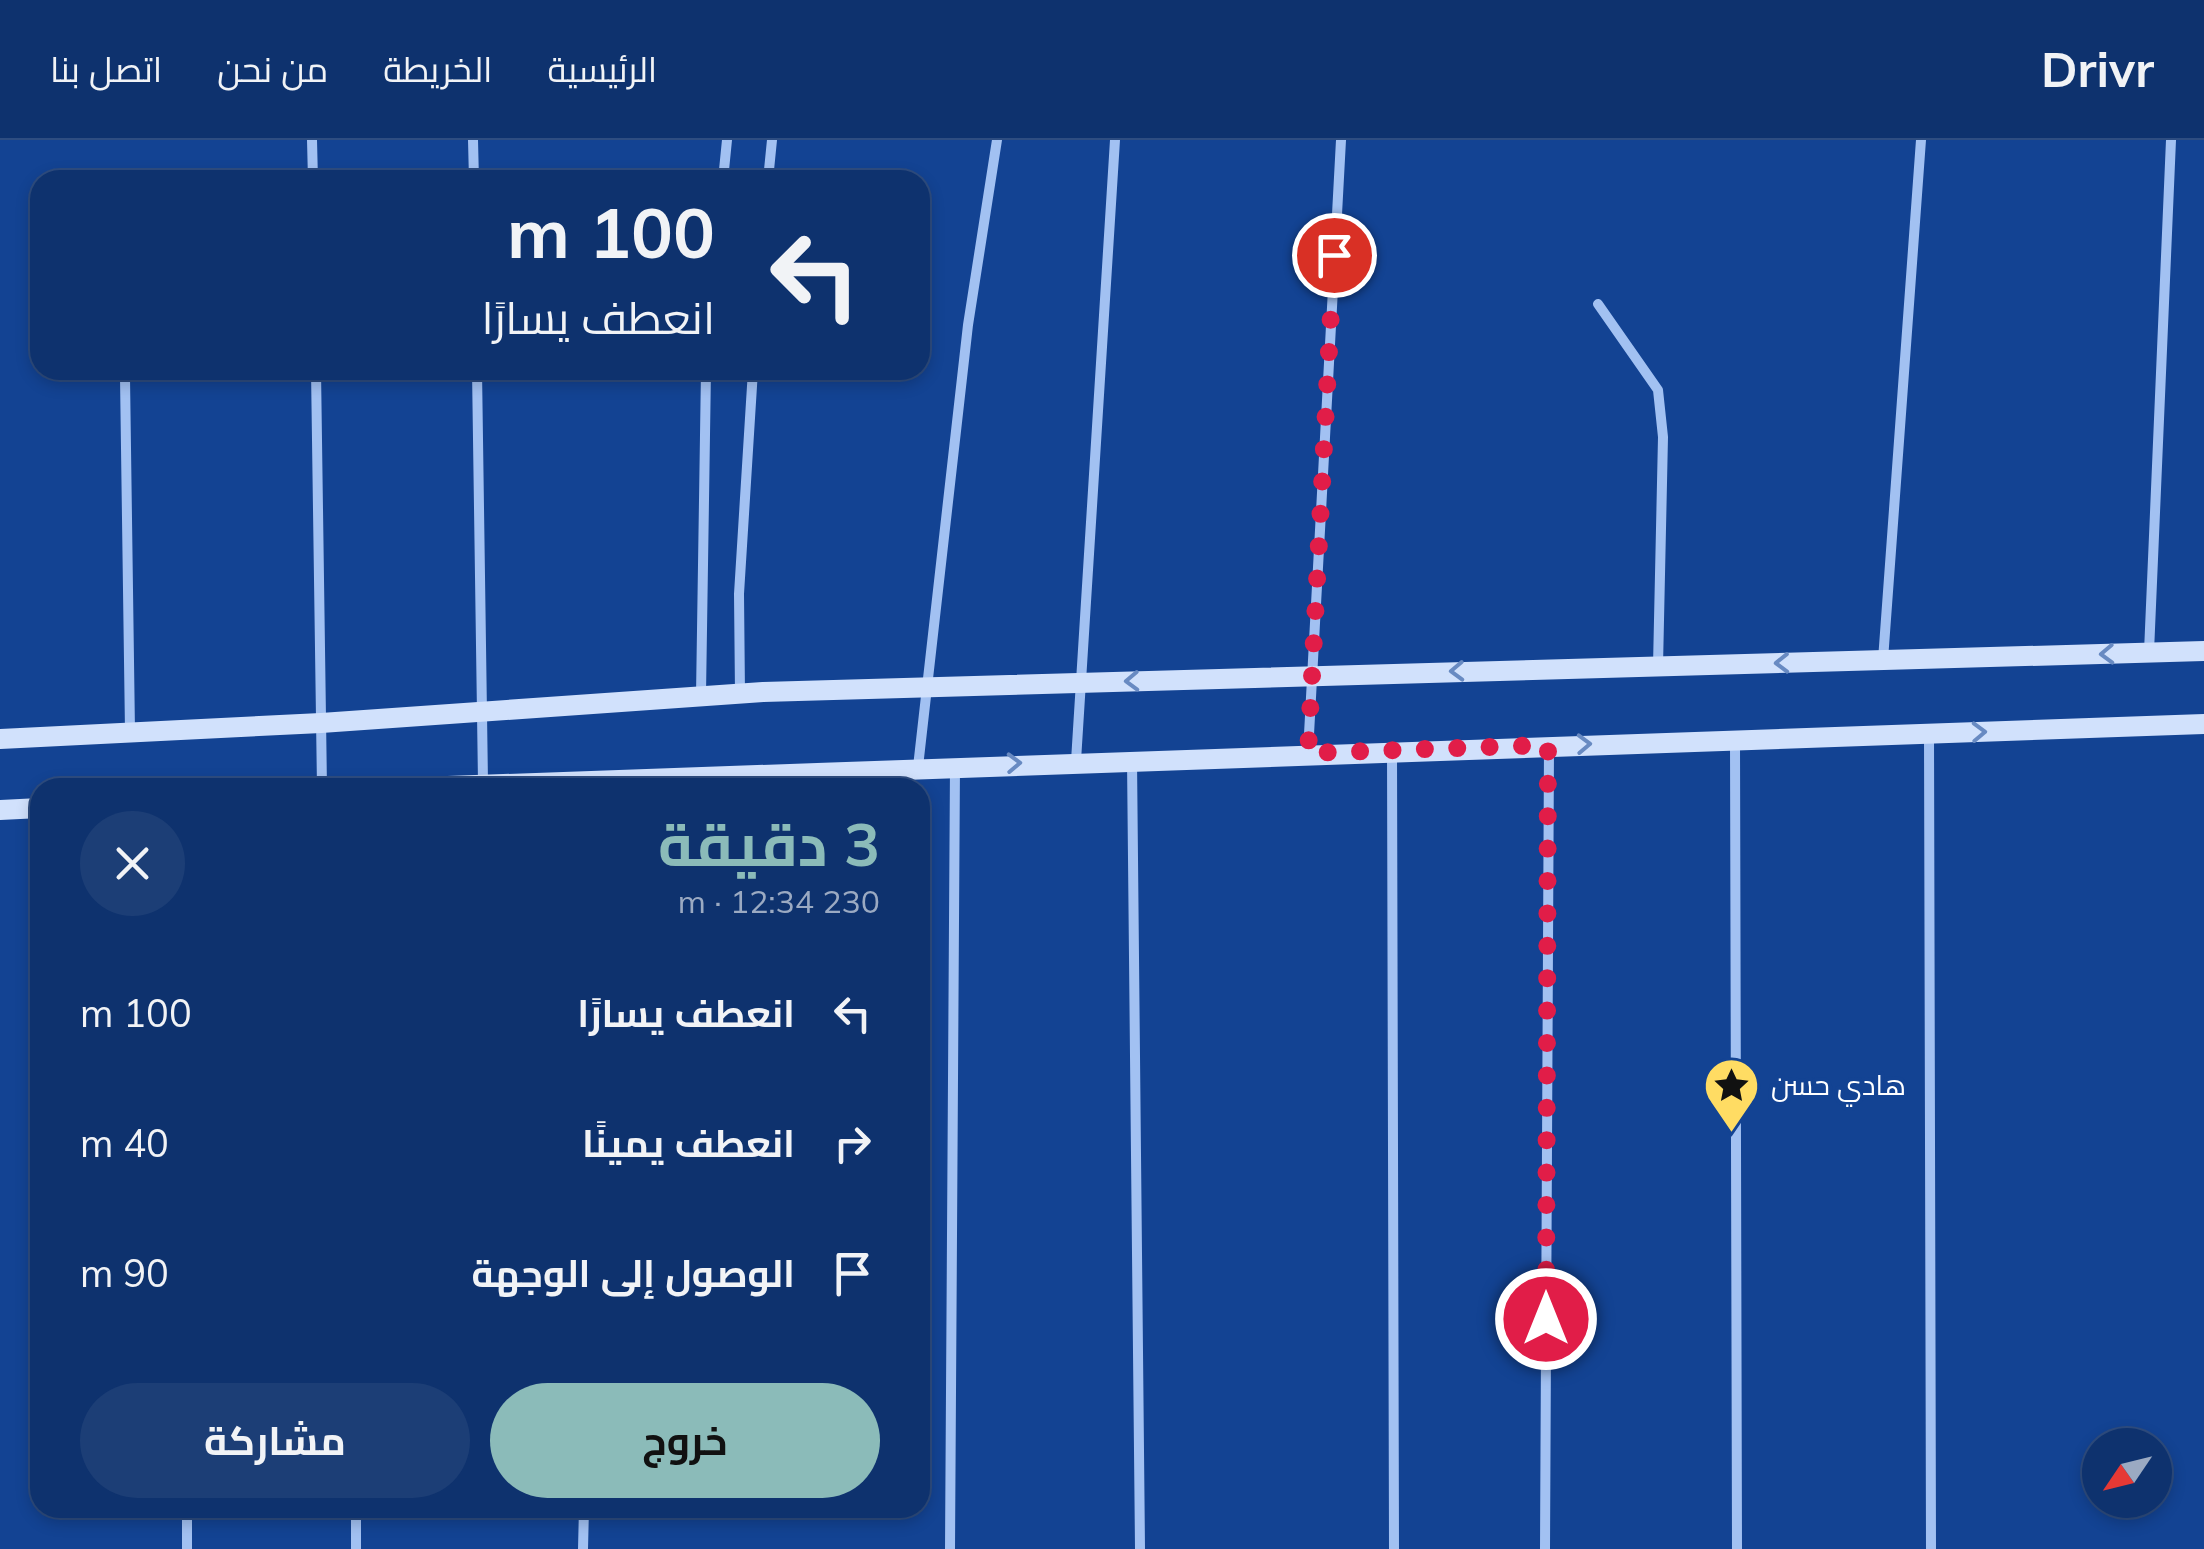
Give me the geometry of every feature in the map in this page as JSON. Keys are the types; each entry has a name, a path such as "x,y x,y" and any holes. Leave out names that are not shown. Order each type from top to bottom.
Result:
{"street":[{"path":"312,140 313,170"},
{"path":"473,140 474,170"},
{"path":"725,170 728,140"},
{"path":"769,170 772,140"},
{"path":"918,767 968,325 997,140"},
{"path":"1076,761 1115,140"},
{"path":"1308,753 1341,140"},
{"path":"1883,660 1921,140"},
{"path":"2150,653 2172,140"},
{"path":"1598,304 1658,390 1663,437 1658,666"},
{"path":"125,380 130,731"},
{"path":"316,380 322,778"},
{"path":"476,380 483,778"},
{"path":"701,696 706,380"},
{"path":"740,694 739,575 751,380"},
{"path":"0,739 322,723 740,694 2204,651"},
{"path":"696,778 955,765 2204,724"},
{"path":"1930,733 1931,1549"},
{"path":"1735,740 1737,1549"},
{"path":"1545,1549 1548,745"},
{"path":"1392,750 1394,1549"},
{"path":"1132,759 1140,1549"},
{"path":"950,1549 955,765"},
{"path":"0,810 30,808"},
{"path":"187,1549 188,1518"},
{"path":"356,1518 356,1549"},
{"path":"583,1549 584,1518"}],"place":[{"name":"هادي حسن","path":"1732,1134"}],"route":[{"path":"1334,255 1308,753 1548,745 1546,1319"}]}
